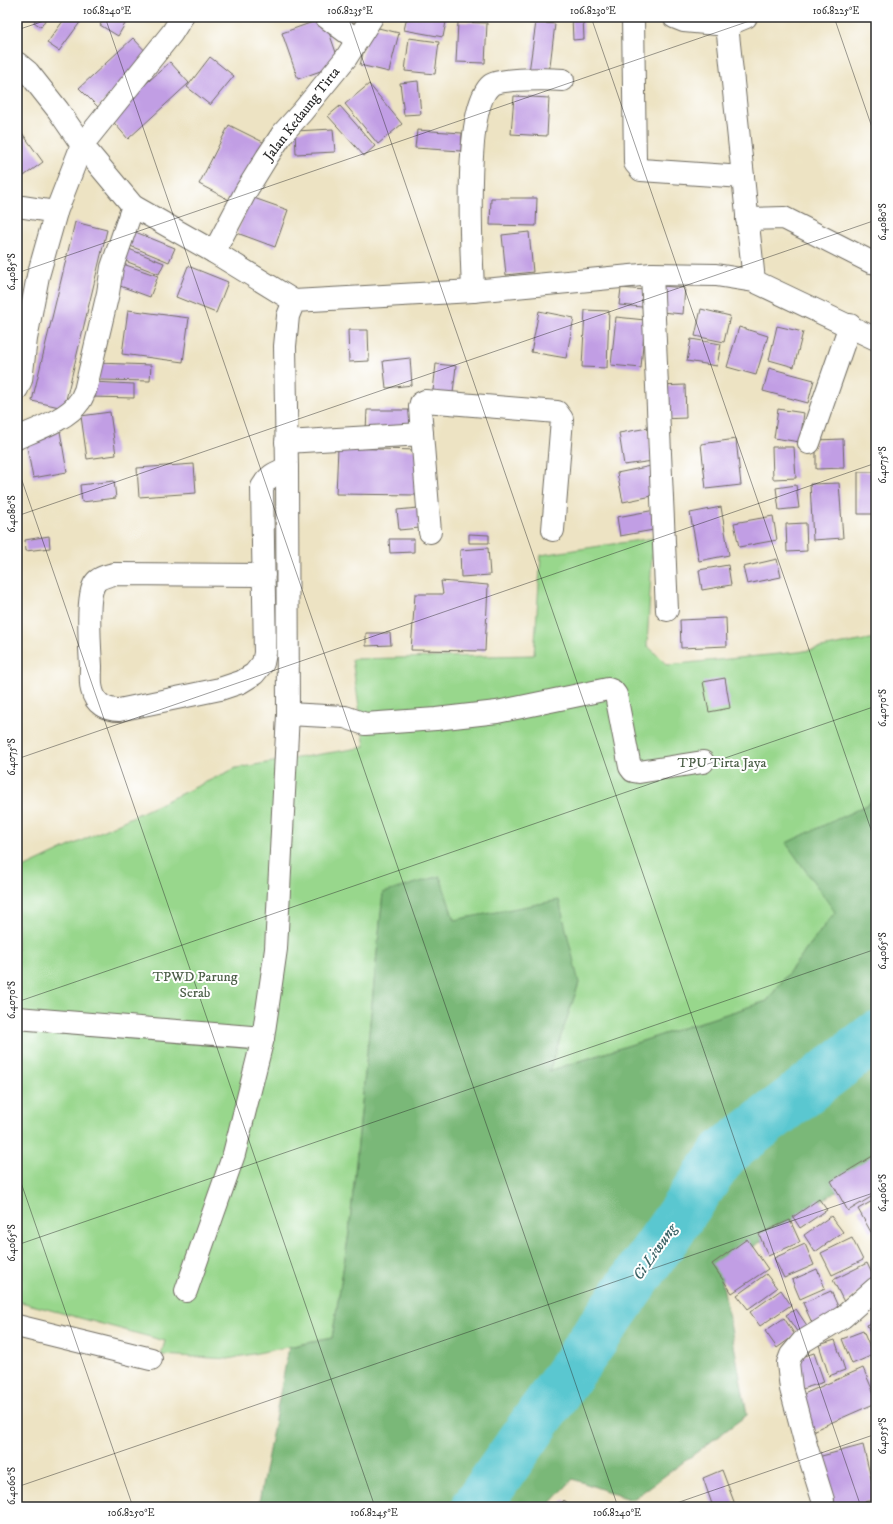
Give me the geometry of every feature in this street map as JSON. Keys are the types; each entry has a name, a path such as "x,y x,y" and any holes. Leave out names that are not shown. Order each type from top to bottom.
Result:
{"street":[{"path":"17,389 21,380 21,338 56,212 82,145 172,33 182,17"},
{"path":"326,17 357,40"},
{"name":"Jalan Kedaung Tirta","path":"214,252 246,191 283,133 346,58 372,17"},
{"path":"634,17 635,162 641,170 743,177"},
{"path":"674,17 684,22 731,20 743,177 754,281"},
{"path":"17,63 28,72 82,145 133,206 214,252 294,301 473,292 652,274 716,275 754,281 876,339"},
{"path":"473,292 471,198 472,151 480,103 484,92 492,84 503,81 549,79 563,80"},
{"path":"17,206 56,212"},
{"path":"17,438 70,412 79,403 85,391 108,293 112,267 133,206"},
{"path":"747,219 784,218 871,262 876,263"},
{"path":"652,274 667,610"},
{"path":"186,1291 234,1154 263,1038 276,949 288,714 289,587 285,346 288,316 294,301"},
{"path":"809,442 850,326"},
{"path":"430,532 420,407 421,403 425,401 558,412 562,419 553,530"},
{"path":"286,442 422,434"},
{"path":"264,576 114,574 99,579 95,583 92,590 89,622 92,691 98,702 104,708 119,710 220,689 241,682 254,674 263,664 265,653 264,576 262,487 272,474 287,468"},
{"path":"288,714 345,717 365,724 436,719 497,712 608,689 613,691 616,695 630,767 633,771 639,772 703,762"},
{"path":"17,1018 263,1038"},
{"path":"823,1500 807,1449 791,1389 788,1363 790,1355 802,1342 843,1316 876,1288"},
{"path":"17,1326 151,1359"}],"green space":[{"name":"TPWD Parung Serab","path":"653,538 647,645 667,665 799,652 876,638 876,798 867,805 835,912 767,1001 549,1071 579,983 454,920 383,893 349,1233 332,1338 228,1359 161,1355 165,1341 17,1301 17,871 236,768 365,747 352,659 534,655 541,555"},
{"path":"876,798 876,1165 720,1269 747,1415 632,1500 573,1479 547,1507 258,1507 289,1347 332,1338 349,1233 383,893 440,876 454,920 559,900 579,983 549,1071 767,1001 835,912 786,843 867,805"}],"building":[{"path":"37,17 47,17 41,27 34,22"},
{"path":"66,17 84,17 59,51 47,43"},
{"path":"105,17 129,17 118,36 100,25"},
{"path":"407,17 447,17 443,37 404,30"},
{"path":"572,17 583,17 584,39 573,40"},
{"path":"324,18 340,64 298,79 282,33"},
{"path":"458,22 487,23 485,63 456,62"},
{"path":"536,22 555,24 549,74 529,72"},
{"path":"370,26 399,33 389,72 360,65"},
{"path":"133,38 151,57 98,107 79,88"},
{"path":"409,38 439,42 435,74 405,71"},
{"path":"210,57 234,76 210,105 187,87"},
{"path":"170,62 189,83 128,139 109,117"},
{"path":"418,81 421,114 404,115 400,83"},
{"path":"369,84 402,124 378,144 345,104"},
{"path":"514,96 549,98 547,136 511,134"},
{"path":"340,106 375,146 364,156 328,116"},
{"path":"229,125 265,143 235,203 199,184"},
{"path":"17,126 43,162 17,181"},
{"path":"333,129 335,152 296,154 295,131"},
{"path":"417,130 462,133 461,151 415,148"},
{"path":"251,197 288,210 275,247 237,233"},
{"path":"491,198 537,198 536,226 490,225"},
{"path":"75,222 107,230 64,408 32,401"},
{"path":"128,229 175,248 169,262 123,243"},
{"path":"529,232 533,272 506,275 502,235"},
{"path":"124,247 164,263 159,274 120,259"},
{"path":"120,263 158,276 150,297 112,283"},
{"path":"188,266 228,282 216,313 176,297"},
{"path":"662,286 685,288 683,314 661,312"},
{"path":"621,288 644,290 642,307 619,305"},
{"path":"701,309 730,316 724,342 695,336"},
{"path":"128,310 189,318 183,362 122,354"},
{"path":"585,310 609,311 607,368 582,367"},
{"path":"539,311 574,318 566,358 531,352"},
{"path":"616,317 645,320 641,368 611,365"},
{"path":"777,326 803,332 794,367 769,360"},
{"path":"739,327 768,336 756,375 727,367"},
{"path":"348,330 368,330 369,361 349,362"},
{"path":"691,339 721,344 717,366 687,361"},
{"path":"410,358 412,385 386,388 383,361"},
{"path":"98,363 151,365 150,381 98,380"},
{"path":"436,364 456,366 452,402 432,400"},
{"path":"769,368 814,380 808,403 763,391"},
{"path":"92,382 134,384 134,398 91,397"},
{"path":"685,385 686,418 661,419 659,386"},
{"path":"778,409 804,413 800,442 774,438"},
{"path":"367,410 419,410 419,431 366,430"},
{"path":"110,412 116,455 87,459 81,416"},
{"path":"648,428 653,461 624,465 619,433"},
{"path":"60,431 67,472 33,478 25,437"},
{"path":"736,439 741,485 706,489 701,444"},
{"path":"843,439 844,468 816,469 816,440"},
{"path":"772,447 794,447 796,478 773,479"},
{"path":"338,448 419,450 417,495 336,494"},
{"path":"194,464 196,493 139,497 137,468"},
{"path":"651,466 657,495 623,502 617,473"},
{"path":"858,472 876,472 875,514 858,514"},
{"path":"114,481 116,498 82,502 80,485"},
{"path":"839,483 843,538 813,540 810,484"},
{"path":"796,485 799,508 779,510 776,488"},
{"path":"721,507 729,555 699,561 690,513"},
{"path":"418,508 420,528 399,530 397,510"},
{"path":"655,510 659,529 620,536 617,517"},
{"path":"773,516 777,540 739,547 734,523"},
{"path":"806,523 807,551 787,552 786,524"},
{"path":"469,534 489,535 489,543 469,543"},
{"path":"49,536 50,548 26,551 25,540"},
{"path":"389,539 414,539 414,552 390,553"},
{"path":"488,548 490,575 461,577 460,550"},
{"path":"777,559 781,577 747,584 743,567"},
{"path":"728,565 731,585 702,590 699,570"},
{"path":"441,581 488,585 485,651 411,650 415,594 443,594"},
{"path":"726,618 727,646 681,648 680,620"},
{"path":"366,633 390,633 391,645 366,646"},
{"path":"725,678 730,708 709,712 703,682"},
{"path":"876,1154 876,1194 848,1211 831,1181"},
{"path":"819,1199 827,1210 800,1228 793,1217"},
{"path":"876,1199 876,1230 871,1232 858,1209"},
{"path":"831,1216 843,1232 815,1252 804,1235"},
{"path":"790,1220 800,1242 768,1256 759,1234"},
{"path":"852,1238 863,1260 832,1275 821,1253"},
{"path":"747,1239 768,1269 732,1293 712,1264"},
{"path":"805,1244 814,1265 784,1278 774,1258"},
{"path":"867,1263 876,1282 844,1302 833,1280"},
{"path":"817,1269 825,1288 800,1299 792,1280"},
{"path":"766,1274 777,1288 748,1309 737,1295"},
{"path":"781,1290 791,1305 760,1326 750,1312"},
{"path":"831,1291 841,1313 813,1325 803,1303"},
{"path":"796,1309 808,1327 798,1333 786,1315"},
{"path":"784,1318 795,1335 777,1348 765,1331"},
{"path":"876,1321 876,1345 867,1325"},
{"path":"863,1331 873,1355 852,1364 842,1339"},
{"path":"835,1340 845,1370 829,1376 819,1345"},
{"path":"814,1353 824,1382 802,1389 793,1360"},
{"path":"863,1368 876,1398 876,1403 812,1431 797,1397"},
{"path":"863,1445 876,1499 844,1507 831,1507 818,1457"},
{"path":"722,1470 736,1507 713,1507 703,1478"},
{"path":"564,1500 573,1507 558,1507"}],"waterway":[{"name":"Ci Liwung","path":"476,1507 724,1153 876,1036"}],"park label":[{"name":"TPU Tirta Jaya","path":"722,763"}]}
